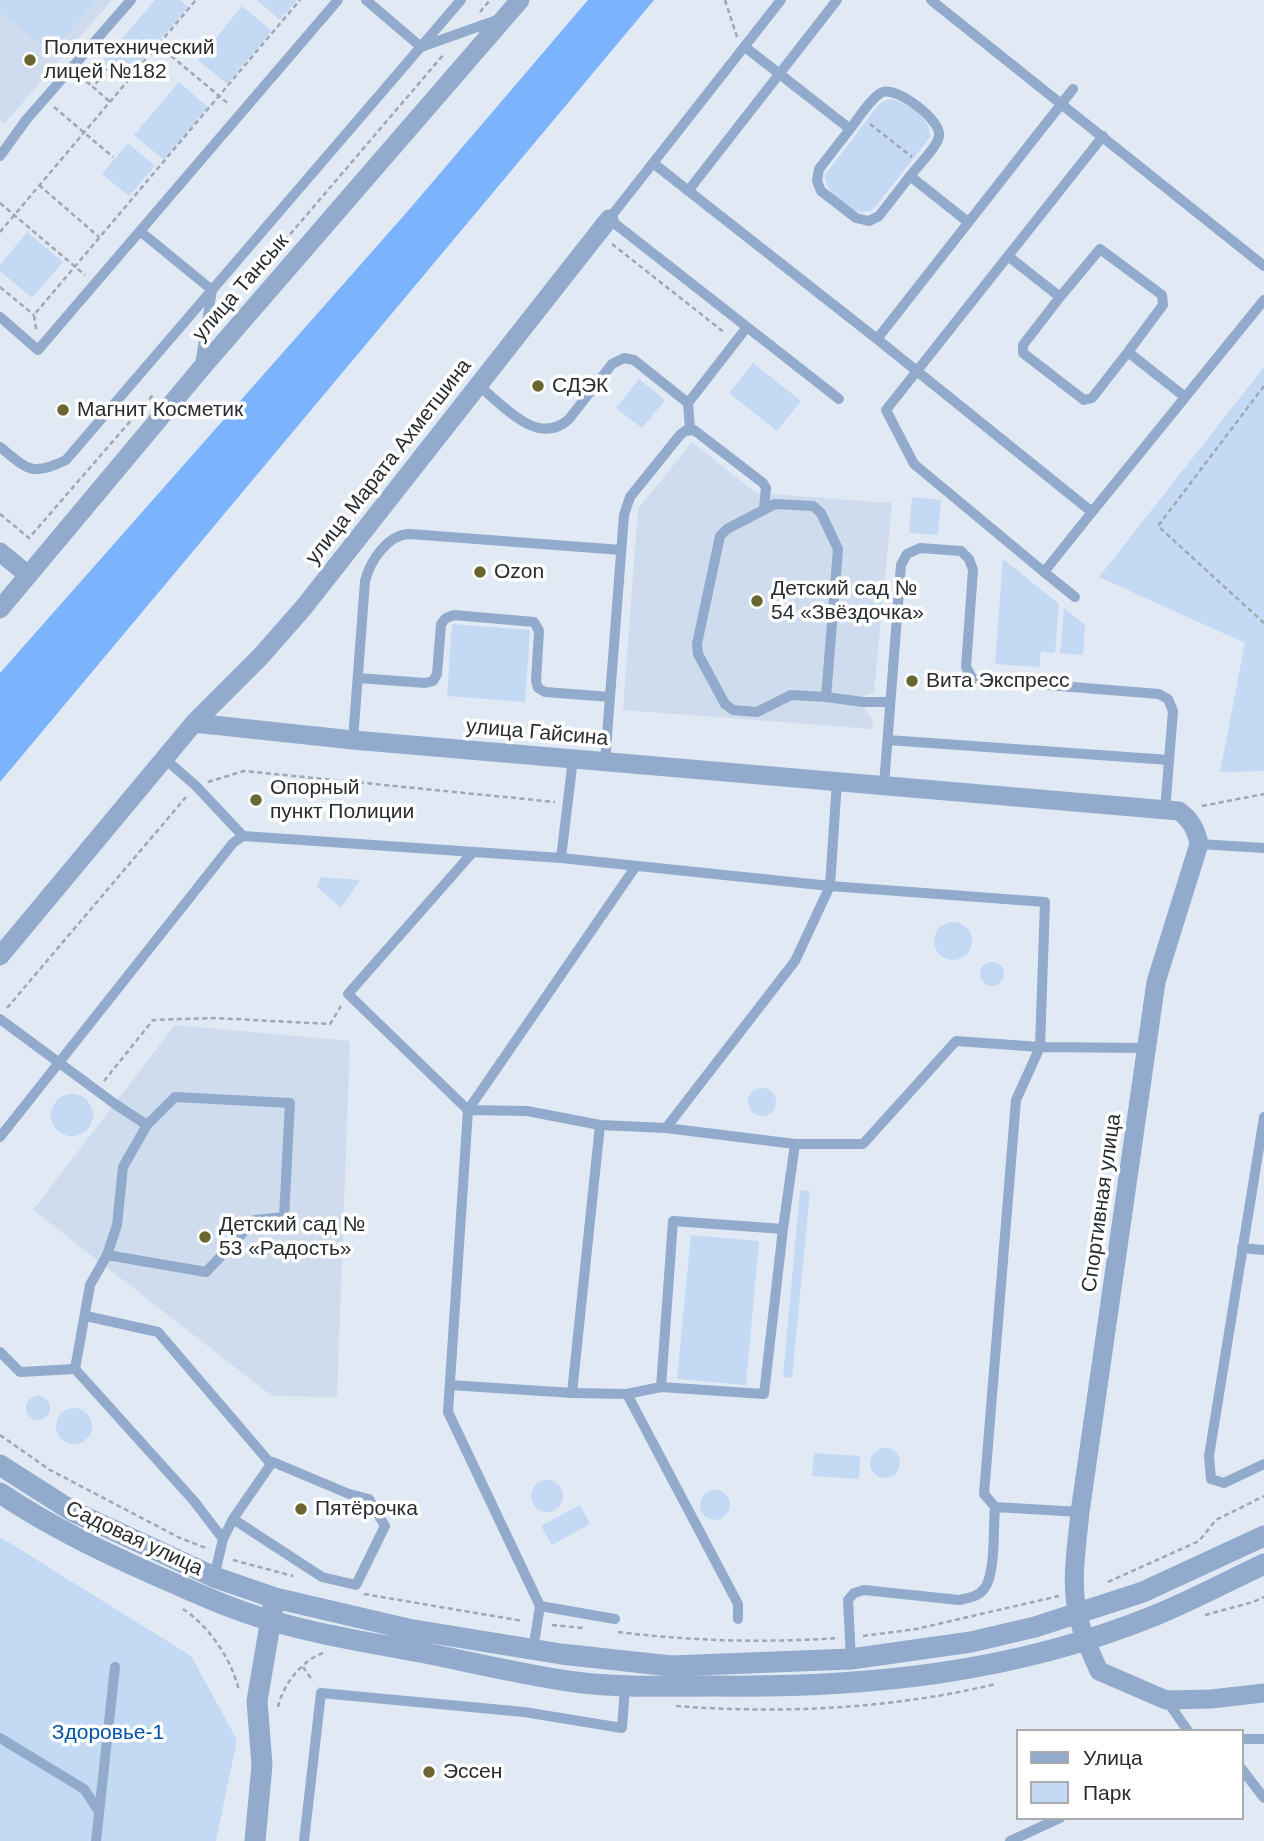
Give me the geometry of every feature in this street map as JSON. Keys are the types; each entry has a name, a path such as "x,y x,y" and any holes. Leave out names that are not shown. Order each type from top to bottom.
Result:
{"street":[{"name":"улица Тансык","path":"0,609 199,371 520,0"},
{"name":"улица Марата Ахметшина","path":"194,723 299,614 603,226"},
{"path":"0,552 28,575"},
{"path":"0,956 194,723"},
{"name":"улица Гайсина","path":"194,723 353,740 1172,810"},
{"path":"1172,810 1194,825 1199,845"},
{"name":"Спортивная улица","path":"1166,1700 1099,1671 1078,1614 1074,1572 1080,1512 1158,975 1199,845"},
{"name":"Садовая улица","path":"0,1465 72,1511 214,1577 275,1598 408,1629 533,1650 671,1666 851,1659 971,1642 1035,1627 1150,1589 1264,1536"},
{"name":"Садовая улица","path":"0,1493 35,1516 105,1553 204,1597 270,1621 573,1682 625,1687 849,1685 975,1667 1085,1639 1155,1615 1264,1564"},
{"path":"255,1841 262,1765 257,1701 275,1598"},
{"path":"1166,1700 1211,1699 1264,1693"}],"lane":[{"path":"0,156 44,99 131,0"},
{"path":"0,317 38,350 338,0"},
{"path":"366,0 421,47"},
{"path":"0,447 27,469 47,469 66,460 461,0"},
{"path":"781,0 603,226 747,327 839,399"},
{"path":"688,191 837,0"},
{"path":"931,0 1264,266"},
{"path":"421,47 504,18"},
{"path":"745,47 850,129"},
{"path":"877,339 1073,89"},
{"path":"892,90 938,125 939,135 920,163 879,216 869,221 856,218 821,191 817,181 819,169 850,129 878,94 892,90"},
{"path":"1075,597 914,464 887,411 1103,136"},
{"path":"653,163 1091,512"},
{"path":"910,176 968,222"},
{"path":"141,232 212,290"},
{"path":"1100,249 1161,295 1163,305 1128,352 1092,398 1084,400 1023,353 1023,345 1100,249"},
{"path":"1008,256 1060,297"},
{"path":"199,371 212,290"},
{"path":"1044,572 1264,300"},
{"path":"690,430 688,402 747,327"},
{"path":"1128,352 1185,397"},
{"path":"478,385 530,426 550,430 569,419 616,361 629,358 688,402"},
{"path":"606,762 624,511 630,497 680,435 690,430 700,432 763,483 764,508"},
{"path":"826,696 838,546 821,513 813,506 779,503 764,508 727,529 720,536 697,644 698,654 725,704 733,710 757,712 791,695 890,702"},
{"path":"353,740 365,580 374,562 393,538 410,534 621,550"},
{"path":"884,785 901,565 904,558 920,548 961,551 969,559 973,570 966,667 970,676 979,681 1164,696 1170,702 1172,711 1169,760 1172,810"},
{"path":"358,678 430,683 437,674 441,624 449,616 466,616 530,621 536,624 539,631 536,681 540,690 610,697"},
{"path":"888,740 1169,760"},
{"path":"164,758 196,786 243,836"},
{"path":"561,858 573,759"},
{"path":"666,1128 795,961 830,886 837,781"},
{"path":"0,1138 233,843 243,836 561,858 830,886 1045,902 1040,1047 1016,1100 984,1494 995,1507 990,1580 983,1591 959,1600 864,1590 854,1593 848,1601 851,1659"},
{"path":"1199,845 1264,848"},
{"path":"473,852 348,994 468,1110 527,1111 600,1125 666,1128 794,1144 863,1144 956,1041 1040,1047 1148,1048"},
{"path":"533,1650 540,1606 448,1412 468,1110 636,866"},
{"path":"0,1019 147,1125"},
{"path":"75,1369 90,1285 107,1255 117,1225 122,1167 147,1125 175,1097 290,1103 284,1217 255,1220 206,1272 107,1255"},
{"path":"1264,1117 1209,1456 1211,1479 1224,1483 1264,1464"},
{"path":"572,1393 600,1125"},
{"path":"450,1385 572,1393 627,1394 661,1387 764,1394 794,1144"},
{"path":"661,1387 673,1221 783,1229"},
{"path":"1242,1248 1264,1250"},
{"path":"86,1316 158,1332 271,1464"},
{"path":"0,1352 20,1372 75,1369"},
{"path":"75,1369 194,1502 223,1539"},
{"path":"627,1394 738,1604 738,1619"},
{"path":"214,1577 223,1539 233,1519 273,1461 349,1494 369,1499 385,1526 356,1585 322,1577 233,1519"},
{"path":"995,1507 1080,1512"},
{"path":"540,1606 615,1619"},
{"path":"96,1841 115,1667"},
{"path":"304,1841 321,1693 524,1712 622,1728 625,1687"},
{"path":"1166,1700 1187,1729"},
{"path":"0,1738 84,1789 99,1811"},
{"path":"1243,1739 1264,1739"},
{"path":"1243,1771 1264,1798"},
{"path":"1010,1841 1056,1820"}],"path":[{"path":"0,232 196,0"},
{"path":"34,315 300,0"},
{"path":"240,294 490,0"},
{"path":"725,0 736,36 745,47"},
{"path":"158,45 241,114"},
{"path":"109,68 93,87 110,101"},
{"path":"44,99 113,157"},
{"path":"860,116 920,163"},
{"path":"39,185 99,237"},
{"path":"0,203 95,284"},
{"path":"603,226 736,341"},
{"path":"0,287 34,315 38,350"},
{"path":"1264,386 1158,526 1264,623"},
{"path":"0,514 29,538 160,388"},
{"path":"1172,810 1264,794"},
{"path":"97,1089 153,1020 215,1018 330,1024 348,994"},
{"path":"0,1436 50,1470 180,1538 212,1551"},
{"path":"1108,1582 1199,1541 1216,1520 1264,1496"},
{"path":"860,1636 916,1629 1059,1596"},
{"path":"378,1597 523,1621"},
{"path":"1195,1619 1264,1597"},
{"path":"177,1605 190,1614 215,1641 229,1663 239,1692"},
{"path":"548,1624 586,1629"},
{"path":"611,1632 737,1641 840,1638"},
{"path":"303,1667 321,1693"}],"shaded area":[{"name":"Политехнический лицей №182","path":"0,0 112,0 4,124 0,121"},
{"path":"588,0 654,0 0,782 0,673 407,212"},
{"name":"Детский сад № 54 «Звёздочка»","path":"692,442 756,493 892,503 874,693 864,696 863,702 863,707 873,720 872,729 623,710 638,509"},
{"name":"Детский сад № 53 «Радость»","path":"175,1025 350,1041 337,1397 272,1396 33,1210"}],"green space":[{"path":"0,0 96,0 51,54 0,11"},
{"path":"155,0 180,0 188,7 125,81 102,62"},
{"path":"257,0 297,0 280,20"},
{"path":"242,6 272,31 227,84 198,60"},
{"path":"179,82 208,107 164,160 134,135"},
{"path":"889,99 903,103 917,112 927,124 930,137 875,207 871,211 860,212 832,193 825,175 879,104"},
{"path":"128,143 155,166 129,196 102,174"},
{"path":"27,232 63,262 32,298 0,271 0,265"},
{"path":"753,363 801,401 777,431 729,393"},
{"path":"1264,367 1264,771 1220,772 1245,643 1099,577"},
{"path":"639,379 665,400 642,428 616,408"},
{"path":"912,497 941,500 938,535 909,533"},
{"path":"1003,559 1059,604 1055,653 1041,652 1039,667 995,664"},
{"path":"1064,608 1085,625 1083,655 1060,653"},
{"path":"452,624 530,630 525,702 447,696"},
{"path":"321,877 360,880 341,908 317,887"},
{"path":"953,922 966,928 972,941 966,954 953,960 940,954 934,941 940,928"},
{"path":"992,962 1001,965 1004,974 1001,983 992,986 983,983 980,974 983,965"},
{"path":"762,1088 772,1092 776,1102 772,1112 762,1116 752,1112 748,1102 752,1092"},
{"path":"72,1094 87,1100 93,1115 87,1130 72,1136 57,1130 51,1115 57,1100"},
{"path":"800,1190 810,1191 792,1378 783,1377"},
{"path":"691,1235 759,1241 746,1385 677,1379"},
{"path":"38,1396 46,1400 50,1408 46,1416 38,1420 30,1416 26,1408 30,1400"},
{"path":"74,1408 87,1413 92,1426 87,1439 74,1444 61,1439 56,1426 61,1413"},
{"path":"885,1448 896,1452 900,1463 896,1474 885,1478 874,1474 870,1463 874,1452"},
{"path":"814,1453 860,1456 859,1479 812,1476"},
{"path":"547,1480 558,1485 563,1496 558,1507 547,1512 536,1507 531,1496 536,1485"},
{"path":"715,1490 721,1491 729,1499 729,1511 721,1519 715,1520 709,1519 701,1511 700,1505 701,1499 709,1491"},
{"path":"580,1505 590,1524 552,1545 541,1526"},
{"name":"Здоровье-1","path":"0,1537 191,1656 237,1740 216,1841 0,1841"}],"place":[{"name":"Политехнический лицей №182","path":"30,60"},
{"name":"СДЭК","path":"538,386"},
{"name":"Магнит Косметик","path":"63,410"},
{"name":"Ozon","path":"480,572"},
{"name":"Детский сад № 54 «Звёздочка»","path":"757,601"},
{"name":"Вита Экспресс","path":"912,681"},
{"name":"Опорный пункт Полиции","path":"256,800"},
{"name":"Детский сад № 53 «Радость»","path":"205,1237"},
{"name":"Пятёрочка","path":"301,1509"},
{"name":"Эссен","path":"429,1772"}]}
